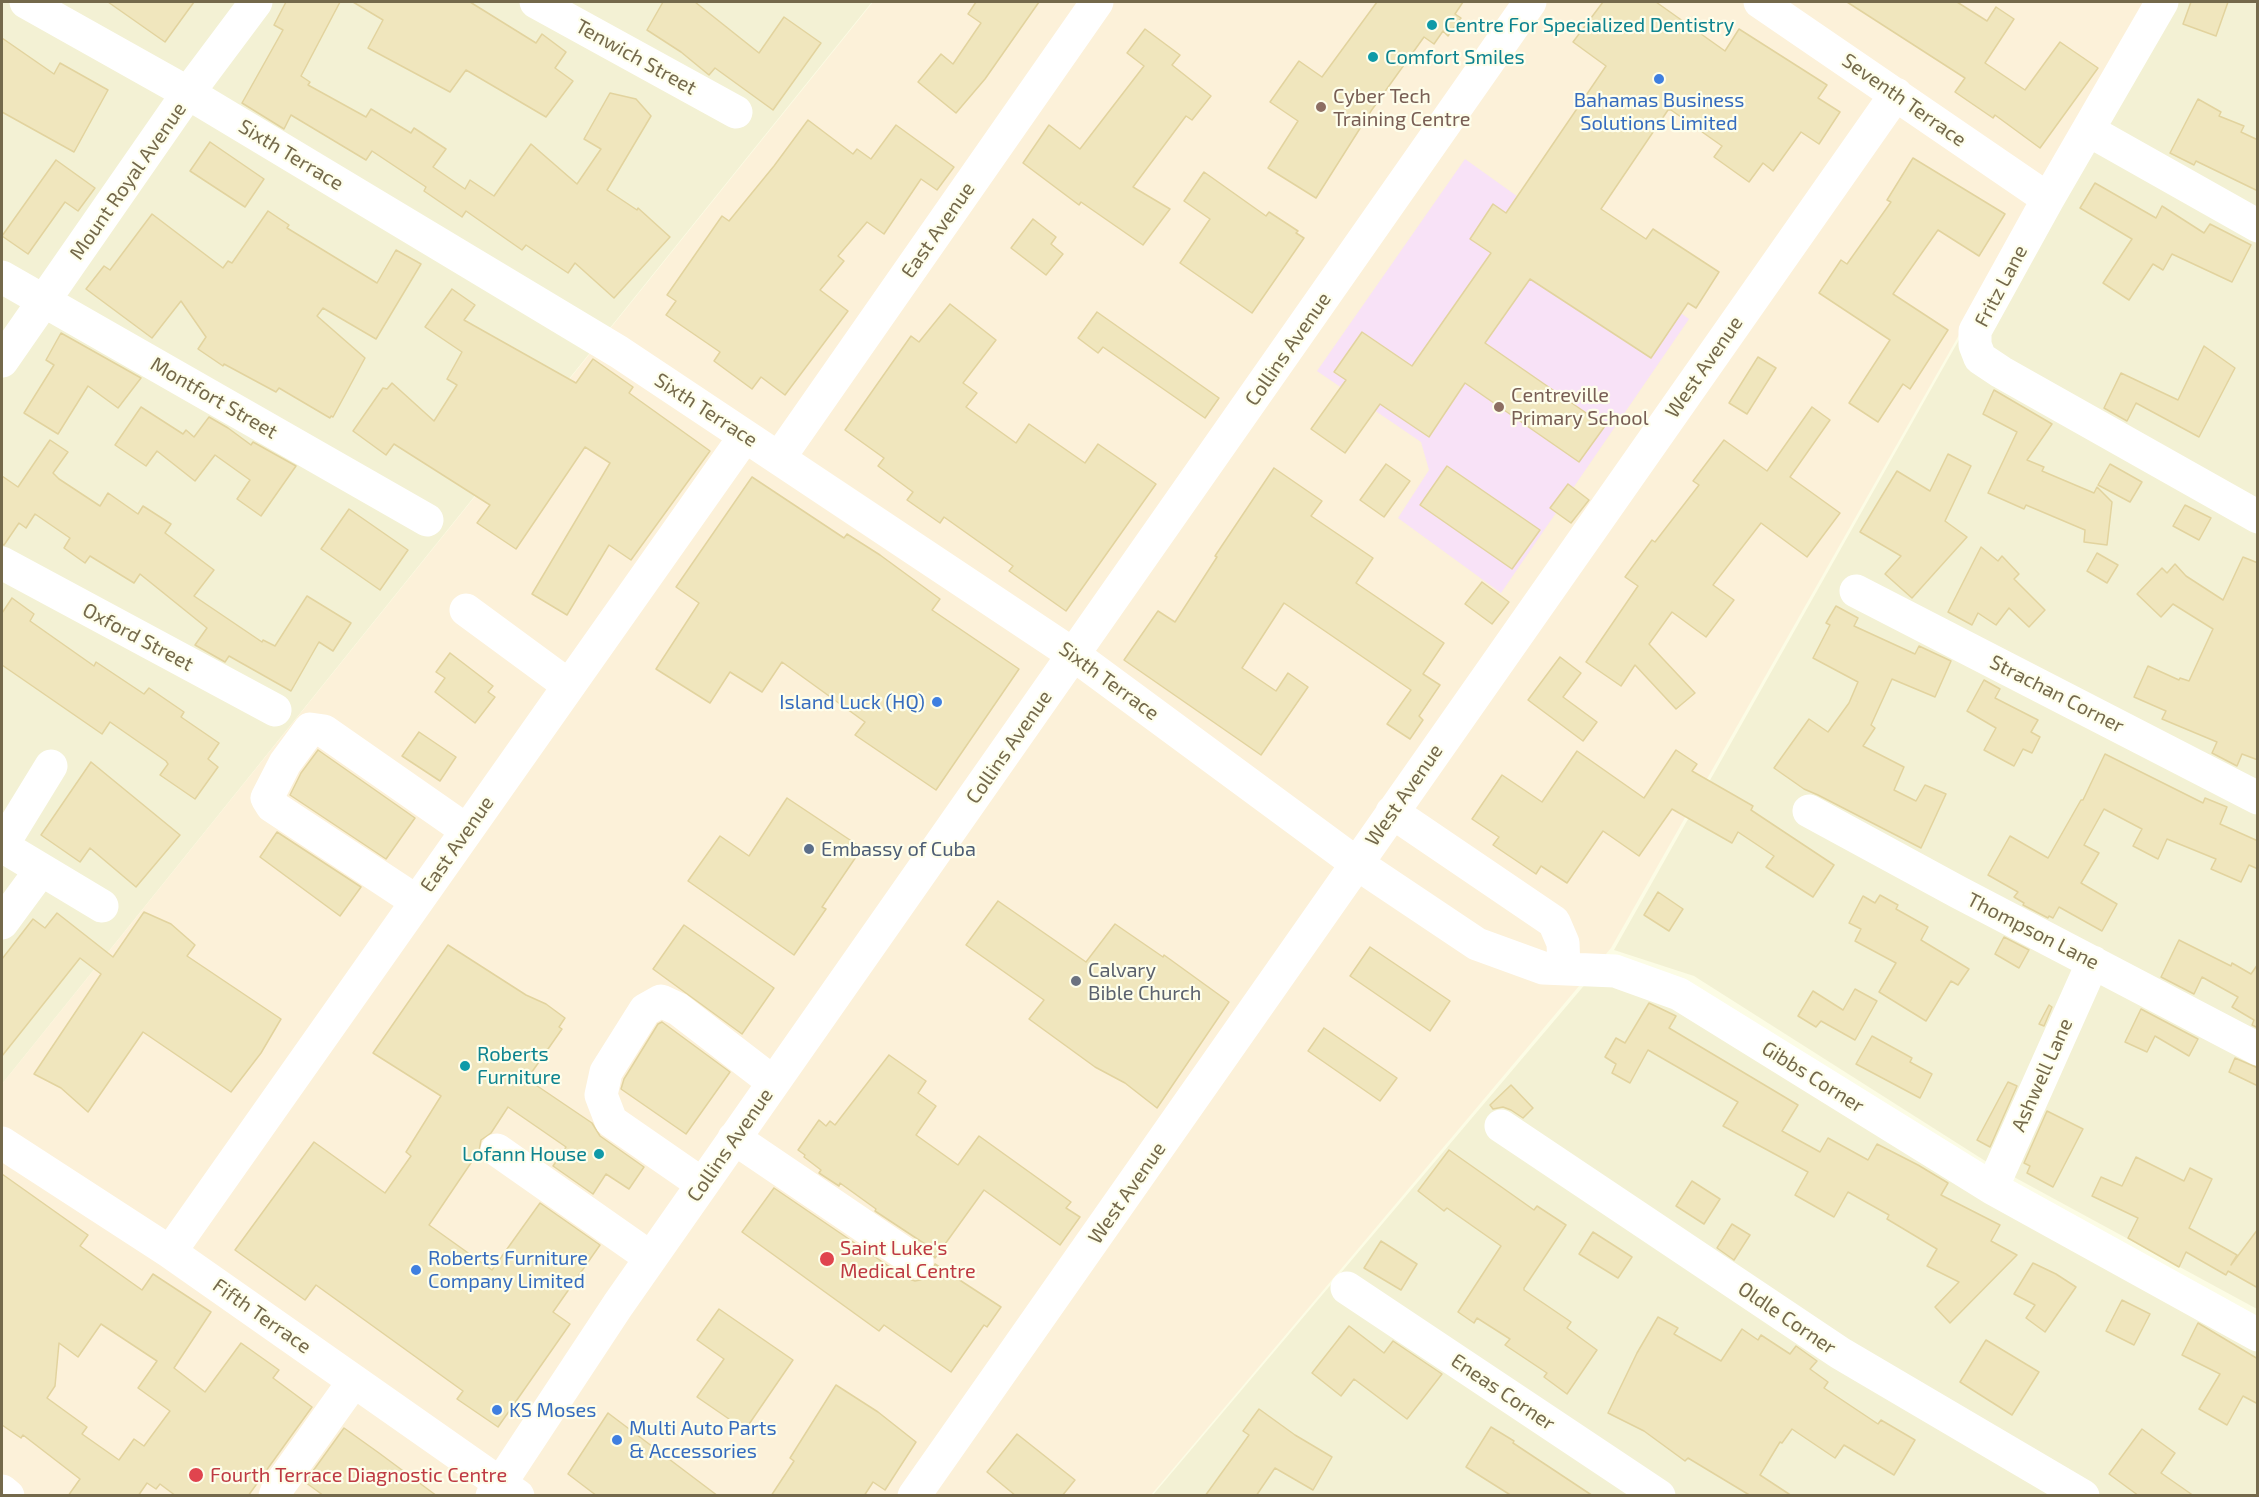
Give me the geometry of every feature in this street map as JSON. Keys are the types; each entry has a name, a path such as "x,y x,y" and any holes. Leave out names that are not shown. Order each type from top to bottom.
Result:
{"street":[{"name":"Sixth Terrace","path":"26,2 188,93 619,352 1074,655 1356,863"},
{"name":"Mount Royal Avenue","path":"2,362 188,93 256,2"},
{"name":"Tenwich Street","path":"536,2 736,112"},
{"name":"East Avenue","path":"779,458 1097,2"},
{"name":"Collins Avenue","path":"504,1491 651,1258 1530,2"},
{"name":"Seventh Terrace","path":"1760,2 2048,199"},
{"name":"Fritz Lane","path":"2162,2 2048,199 1976,331 1975,345 1980,358 2258,517"},
{"name":"West Avenue","path":"914,1496 1896,94"},
{"path":"2088,130 2258,226"},
{"name":"Montfort Street","path":"2,277 427,520"},
{"name":"East Avenue","path":"170,1252 745,436"},
{"name":"Oxford Street","path":"2,563 275,710"},
{"name":"Strachan Corner","path":"1856,591 2258,798"},
{"path":"466,610 568,685"},
{"path":"416,901 272,806 267,798 285,763 310,729 324,731 466,830"},
{"path":"51,766 2,846 102,906"},
{"name":"Thompson Lane","path":"1809,811 2258,1049"},
{"path":"1392,812 1554,922 1563,943 1564,969"},
{"name":"Gibbs Corner","path":"1356,863 1477,944 1543,968 1615,971 1679,994 1992,1188 2258,1335"},
{"path":"2,922 41,870"},
{"name":"Ashwell Lane","path":"1992,1188 2093,962"},
{"path":"702,1184 611,1121 601,1095 606,1072 645,1010 662,1001 678,1009 773,1082"},
{"name":"Oldle Corner","path":"1501,1126 1840,1353 2083,1496"},
{"path":"734,1138 917,1262"},
{"name":"Fifth Terrace","path":"2,1143 170,1252 354,1381 504,1491"},
{"path":"496,1150 651,1258"},
{"name":"Eneas Corner","path":"1347,1288 1659,1496"},
{"path":"275,1496 279,1486 354,1381"}],"shaded area":[{"path":"2,2 872,2 2,1084"},
{"path":"873,2 2148,2 1611,948 1151,1495 2,1496 2,1084"},
{"path":"2150,2 2257,2 2257,1309 1990,1164 1694,976 1614,950"},
{"name":"Centreville Primary School","path":"1465,159 1689,319 1501,593 1398,518 1429,470 1421,442 1317,371"},
{"path":"1587,982 1641,992 1705,1024 2257,1348 2257,1495 1152,1496"}],"building":[{"path":"108,2 194,2 165,42"},
{"path":"286,2 340,2 301,76 310,82 308,85 366,117 371,109 411,133 414,128 446,149 433,167 465,189 470,180 494,196 531,144 577,184 601,149 584,139 610,93 636,99 651,116 607,190 637,210 638,208 670,237 614,298 575,263 568,273 526,245 522,250 466,211 462,217 424,191 426,187 372,151 366,160 291,115 284,129 242,103 283,30 274,25"},
{"path":"353,2 470,2 536,43 542,34 566,52 555,68 573,81 546,117 466,70 450,92 368,48 383,20"},
{"path":"663,2 695,2 759,53 784,17 821,43 773,110 715,68 709,75 681,52 647,30"},
{"path":"976,2 1039,2 985,79 956,113 918,82 941,54 953,64 981,23 968,14"},
{"path":"1377,2 1463,2 1455,14 1461,18 1448,36 1443,31 1434,44 1424,37 1371,111 1316,198 1268,168 1298,121 1270,102 1299,61 1322,77"},
{"path":"1603,2 1656,2 1725,51 1739,29 1827,85 1818,98 1840,112 1819,144 1801,132 1773,171 1763,163 1749,182 1714,157 1722,146 1668,110 1601,209 1646,239 1653,229 1719,272 1696,308 1688,303 1651,358 1530,279 1485,343 1605,426 1579,462 1465,383 1429,437 1380,404 1345,453 1311,429 1346,380 1334,372 1362,332 1412,366 1491,253 1470,239 1493,204 1506,213 1606,66 1573,42"},
{"path":"1847,2 1957,2 1987,21 1996,7 2014,19 1985,63 2025,90 2060,42 2098,68 2040,148 1995,115 1993,118 1955,92 1965,78"},
{"path":"2191,2 2228,2 2216,36 2183,24"},
{"path":"1145,29 1180,55 1172,65 1211,96 1192,120 1186,116 1133,187 1170,209 1143,245 1081,202 1079,205 1023,163 1049,125 1080,149 1144,66 1127,53"},
{"path":"2,38 54,74 60,63 108,90 74,152 2,112"},
{"path":"2198,99 2221,112 2219,116 2244,126 2241,132 2258,140 2258,191 2196,161 2194,165 2170,153"},
{"path":"808,120 853,154 857,149 871,159 896,125 954,167 937,190 921,179 884,234 867,222 838,256 844,261 820,290 848,311 785,395 761,377 752,389 714,361 720,352 666,315 676,301 667,295 722,216 729,221"},
{"path":"210,142 264,179 245,207 190,171"},
{"path":"1913,158 2005,214 1979,256 1938,230 1893,294 1948,330 1910,389 1903,384 1878,422 1849,403 1890,340 1819,293 1841,260 1847,264 1891,202 1887,200"},
{"path":"56,160 95,188 78,211 65,202 28,254 2,236"},
{"path":"1204,172 1266,216 1269,212 1298,231 1296,233 1304,238 1252,313 1180,263 1210,219 1184,201"},
{"path":"2095,183 2156,218 2162,206 2204,233 2210,224 2251,245 2232,282 2172,254 2163,270 2153,264 2129,300 2103,283 2132,239 2080,208"},
{"path":"268,211 289,225 287,228 377,283 396,250 421,264 376,339 323,308 317,316 365,358 333,417 330,418 279,388 276,392 224,364 223,366 198,349 206,337 181,301 152,338 86,289 104,266 110,270 152,214 223,268 228,261 232,263"},
{"path":"1033,219 1056,237 1051,244 1063,254 1046,275 1011,248"},
{"path":"452,289 475,305 464,320 576,383 593,359 633,387 629,393 710,451 631,560 609,545 567,615 532,594 610,463 585,447 516,549 477,523 490,505 394,444 386,455 353,431 383,388 387,389 392,383 434,421 457,385 447,379 462,352 425,327"},
{"path":"950,304 996,340 963,383 977,393 966,407 1016,443 1029,424 1085,463 1098,444 1156,484 1066,611 1009,571 1013,566 944,517 940,523 907,500 913,492 878,466 884,458 845,430 911,336 919,342"},
{"path":"1097,312 1219,398 1205,418 1103,347 1098,353 1078,338"},
{"path":"61,333 141,378 118,408 88,386 58,434 24,413 54,365 46,360"},
{"path":"2204,346 2235,368 2199,437 2136,403 2127,421 2104,408 2121,373 2178,400"},
{"path":"1758,357 1776,368 1747,414 1729,403"},
{"path":"1994,390 2052,424 2027,460 2044,467 2042,471 2094,493 2097,487 2112,502 2107,545 2084,542 2085,530 2026,505 2024,509 1988,493 2017,432 1983,414"},
{"path":"141,407 183,434 186,430 194,437 209,417 251,445 253,442 296,466 261,516 237,499 250,480 215,455 195,481 157,451 146,466 115,445"},
{"path":"1812,407 1830,420 1790,477 1840,513 1807,557 1761,523 1713,585 1734,600 1706,637 1672,612 1649,644 1695,693 1676,709 1635,665 1621,686 1586,662 1638,586 1625,577 1652,540 1655,542 1699,485 1693,481 1724,440 1767,471"},
{"path":"50,440 68,452 53,473 59,479 100,506 108,493 138,514 143,506 171,524 165,533 214,570 194,596 262,642 263,640 275,646 307,596 351,623 333,651 319,642 291,691 229,656 225,662 195,645 207,628 140,574 134,583 90,556 85,563 64,548 70,538 35,514 26,528 19,523 4,545 2,544 2,476 18,487"},
{"path":"1948,454 1971,466 1945,521 1967,537 1912,598 1885,574 1901,556 1860,532 1897,471 1930,491"},
{"path":"1386,464 1410,481 1384,517 1360,500"},
{"path":"2110,464 2142,482 2130,502 2098,485"},
{"path":"1447,466 1540,530 1512,569 1420,505"},
{"path":"1274,468 1322,501 1311,516 1373,558 1356,583 1444,643 1423,674 1440,685 1419,716 1423,720 1410,739 1387,724 1411,690 1284,603 1242,668 1276,691 1288,673 1308,687 1261,755 1124,660 1158,611 1175,622 1217,557 1215,556"},
{"path":"752,477 844,538 847,534 880,555 940,599 932,610 1019,669 936,790 855,735 865,722 782,662 762,692 730,672 710,703 656,669 699,603 676,587"},
{"path":"1568,484 1589,500 1571,523 1550,508"},
{"path":"2185,505 2211,518 2199,540 2173,526"},
{"path":"349,509 408,550 380,590 321,549"},
{"path":"1981,547 1998,561 2002,556 2019,574 2014,579 2045,610 2029,627 2009,608 1996,625 1978,613 1972,625 1948,612"},
{"path":"2097,553 2118,565 2107,583 2087,571"},
{"path":"2243,557 2258,563 2258,760 2242,754 2237,766 2212,753 2217,742 2162,719 2166,711 2134,697 2148,666 2179,680 2180,678 2189,681 2213,629 2173,604 2161,617 2137,594 2162,568 2167,573 2175,564 2186,576 2223,600"},
{"path":"1482,582 1509,602 1492,624 1465,604"},
{"path":"12,598 34,614 30,621 94,666 96,662 144,694 149,688 184,712 181,717 219,743 208,759 218,767 195,799 160,775 168,764 166,761 110,722 102,734 2,665 2,613"},
{"path":"1836,606 1858,618 1854,626 1915,654 1919,646 1951,661 1935,697 1892,679 1871,725 1875,728 1863,746 1904,767 1894,790 1916,801 1925,785 1946,794 1921,848 1804,789 1774,768 1809,719 1828,732 1849,703 1858,682 1813,658 1830,625 1826,623"},
{"path":"450,653 493,686 488,692 495,697 475,723 435,692 445,678 436,672"},
{"path":"1560,657 1581,673 1563,697 1597,722 1583,741 1528,700"},
{"path":"1984,680 2000,689 1995,698 2038,720 2031,732 2040,737 2032,753 2023,749 2014,766 1984,750 1996,728 1967,711"},
{"path":"419,732 456,757 440,781 402,756"},
{"path":"318,750 415,818 386,859 290,795 301,773"},
{"path":"1676,750 1697,764 1692,771 1753,806 1751,810 1834,865 1813,897 1766,867 1774,856 1738,832 1732,843 1672,809 1639,856 1603,831 1567,883 1541,866 1536,874 1493,845 1499,837 1472,819 1502,775 1542,802 1577,751 1644,798"},
{"path":"2105,754 2203,803 2205,798 2227,807 2220,824 2258,841 2258,869 2249,865 2241,882 2211,869 2216,859 2167,839 2158,859 2133,846 2142,829 2104,809 2084,845 2099,853 2081,883 2117,904 2102,931 2059,907 2053,918 2049,916 2048,918 2023,905 2024,903 2014,897 2018,892 1988,875 2010,836 2048,858 2083,800"},
{"path":"91,762 180,835 136,887 90,848 80,862 41,835"},
{"path":"787,798 862,848 822,907 826,909 794,955 688,881 720,836 749,856"},
{"path":"277,832 361,887 340,916 260,857"},
{"path":"1658,892 1683,909 1669,931 1644,915"},
{"path":"1880,895 1898,905 1896,909 1928,927 1921,940 1969,969 1958,985 1951,981 1926,1021 1879,992 1896,963 1855,941 1861,929 1849,923 1863,896 1875,903"},
{"path":"998,901 1086,962 1115,924 1163,957 1164,955 1229,1002 1157,1108 1125,1083 1095,1067 1029,1019 1044,1000 966,945"},
{"path":"144,912 171,924 195,945 187,956 281,1019 261,1053 231,1092 143,1032 88,1112 61,1088 34,1074 101,974 80,958 2,1056 2,959 33,919 45,928 57,913 113,957"},
{"path":"684,925 774,988 742,1034 653,969"},
{"path":"2004,937 2029,950 2019,968 1995,954"},
{"path":"2179,940 2231,966 2232,963 2251,974 2258,964 2258,1028 2252,1025 2254,1020 2232,1007 2238,997 2202,977 2194,994 2161,977"},
{"path":"448,945 526,995 546,1004 565,1018 559,1027 562,1029 527,1079 592,1123 600,1136 644,1167 629,1189 606,1174 593,1194 553,1166 566,1147 508,1107 491,1133 481,1140 479,1151 429,1225 492,1270 540,1203 600,1245 553,1312 570,1324 498,1427 457,1399 463,1391 316,1285 305,1300 235,1250 314,1142 385,1193 411,1156 406,1152 441,1096 373,1053"},
{"path":"1370,947 1450,1001 1430,1031 1350,976"},
{"path":"1855,989 1877,1001 1855,1040 1821,1021 1816,1027 1798,1016 1813,991 1843,1010"},
{"path":"1649,1003 1676,1016 1669,1028 1798,1105 1782,1131 1820,1152 1828,1138 1868,1160 1877,1144 1918,1165 1948,1183 1941,1195 2000,1225 1991,1241 2017,1255 1950,1323 1935,1307 1959,1282 1927,1266 1937,1249 1887,1219 1889,1215 1848,1192 1834,1217 1795,1195 1808,1172 1723,1126 1738,1102 1648,1050 1630,1083 1612,1073 1616,1064 1605,1057 1616,1038 1625,1043"},
{"path":"2049,1005 2052,1007 2044,1026 2039,1024"},
{"path":"2141,1009 2198,1039 2189,1056 2155,1036 2147,1052 2125,1042"},
{"path":"662,1022 730,1072 686,1134 621,1089 624,1079 658,1024"},
{"path":"1324,1028 1397,1078 1380,1101 1308,1051"},
{"path":"1872,1036 1912,1058 1910,1062 1932,1074 1920,1098 1856,1064"},
{"path":"889,1055 926,1081 918,1093 936,1106 916,1135 958,1165 979,1136 1071,1202 1066,1208 1080,1217 1060,1245 984,1190 935,1258 928,1246 875,1211 876,1209 840,1183 839,1186 819,1173 821,1170 804,1157 805,1155 798,1150 819,1120 826,1126 830,1121 835,1125"},
{"path":"2235,1058 2258,1068 2258,1086 2229,1072"},
{"path":"2008,1082 2017,1086 1990,1147 1977,1140"},
{"path":"1511,1085 1533,1108 1523,1118 1511,1110 1503,1107 1493,1109 1490,1105"},
{"path":"2047,1111 2083,1129 2053,1187 2027,1173 2030,1166 2024,1163"},
{"path":"1449,1150 1534,1210 1537,1206 1566,1225 1524,1290 1571,1322 1567,1328 1597,1350 1567,1394 1544,1377 1547,1373 1505,1345 1510,1339 1477,1318 1474,1323 1458,1312 1501,1246 1447,1208 1444,1211 1418,1191"},
{"path":"2136,1157 2184,1181 2190,1168 2212,1179 2189,1228 2237,1255 2231,1265 2258,1229 2258,1288 2228,1271 2226,1275 2186,1252 2179,1267 2128,1238 2138,1218 2092,1196 2101,1177 2122,1186"},
{"path":"2,1174 88,1235 80,1246 142,1290 153,1274 211,1312 174,1368 205,1392 241,1343 279,1370 273,1378 312,1407 248,1496 176,1496 160,1484 156,1489 147,1483 138,1496 68,1496 80,1479 23,1435 21,1438 2,1425","holes":["101,1324 157,1361 138,1388 170,1411 144,1446 134,1439 119,1460 82,1434 87,1427 47,1398 55,1386 59,1343 78,1357"]},
{"path":"1692,1181 1720,1199 1704,1224 1676,1206"},
{"path":"774,1188 906,1278 915,1281 925,1279 932,1273 935,1264 1001,1307 987,1327 984,1325 951,1372 884,1325 879,1331 742,1232"},
{"path":"1732,1224 1750,1235 1734,1260 1717,1248"},
{"path":"1593,1232 1632,1257 1618,1278 1579,1254"},
{"path":"1381,1241 1417,1264 1401,1290 1364,1268"},
{"path":"2033,1263 2076,1287 2045,1332 2026,1318 2035,1305 2014,1294"},
{"path":"2122,1300 2150,1314 2134,1345 2106,1331"},
{"path":"719,1309 793,1360 745,1430 697,1397 724,1359 697,1340"},
{"path":"1658,1317 1678,1328 1674,1334 1721,1361 1742,1329 1758,1340 1761,1335 1790,1354 1796,1346 1817,1361 1810,1369 1828,1382 1824,1388 1878,1424 1881,1420 1915,1440 1894,1475 1844,1445 1835,1458 1792,1429 1782,1443 1780,1442 1760,1475 1792,1496 1751,1496 1688,1458 1685,1461 1644,1431 1608,1413 1637,1353"},
{"path":"2198,1323 2258,1359 2258,1404 2243,1396 2227,1425 2199,1409 2220,1374 2182,1355"},
{"path":"1349,1326 1384,1353 1393,1341 1442,1374 1407,1419 1354,1379 1341,1396 1312,1373"},
{"path":"1986,1340 2039,1372 2012,1415 1960,1382"},
{"path":"836,1385 878,1412 916,1442 885,1490 873,1482 864,1496 771,1496 794,1461 790,1458"},
{"path":"1259,1409 1295,1435 1332,1457 1313,1490 1275,1468 1256,1496 1205,1496 1249,1435 1243,1431"},
{"name":"Multi Auto Parts & Accessories","path":"608,1413 718,1496 597,1496 568,1474"},
{"path":"1491,1427 1593,1496 1512,1496 1466,1467"},
{"path":"344,1428 437,1496 324,1496 305,1482"},
{"path":"2142,1429 2175,1453 2161,1473 2194,1496 2139,1496 2109,1474"},
{"path":"1017,1434 1075,1480 1062,1496 1016,1496 987,1472"}],"place":[{"name":"Centre For Specialized Dentistry","path":"1432,25"},
{"name":"Comfort Smiles","path":"1373,57"},
{"name":"Bahamas Business Solutions Limited","path":"1659,79"},
{"name":"Cyber Tech Training Centre","path":"1321,107"},
{"name":"Centreville Primary School","path":"1499,407"},
{"name":"Island Luck (HQ)","path":"937,702"},
{"name":"Embassy of Cuba","path":"809,849"},
{"name":"Calvary Bible Church","path":"1076,981"},
{"name":"Roberts Furniture","path":"465,1066"},
{"name":"Lofann House","path":"599,1154"},
{"name":"Saint Luke's Medical Centre","path":"827,1259"},
{"name":"Roberts Furniture Company Limited","path":"416,1270"},
{"name":"KS Moses","path":"497,1410"},
{"name":"Multi Auto Parts & Accessories","path":"617,1440"},
{"name":"Fourth Terrace Diagnostic Centre","path":"196,1475"}]}
